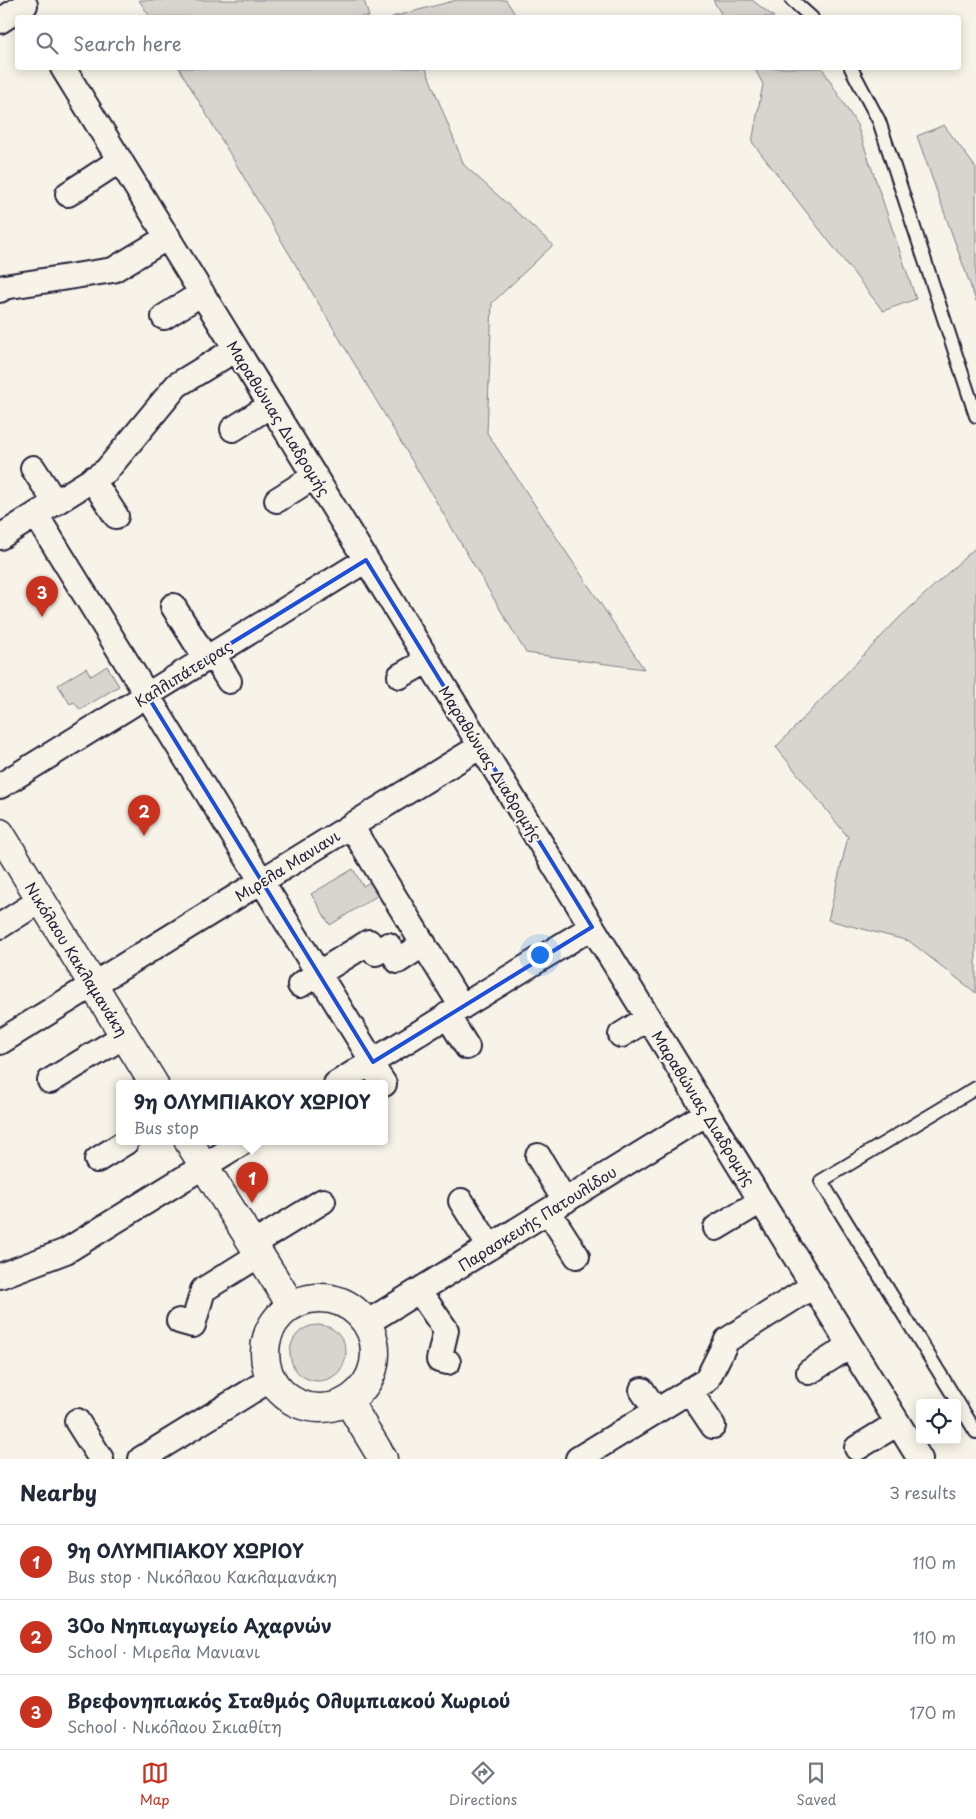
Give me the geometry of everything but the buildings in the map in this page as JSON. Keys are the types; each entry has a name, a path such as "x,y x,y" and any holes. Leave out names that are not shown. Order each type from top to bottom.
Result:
{"street":[{"path":"0,21 26,8"},
{"name":"Μαραθώνιας Διαδρομής","path":"64,70 920,1459"},
{"path":"68,194 120,160"},
{"path":"0,290 12,286 113,270 168,237"},
{"path":"164,317 202,293"},
{"path":"0,537 106,471 177,386 236,349"},
{"path":"233,429 271,405"},
{"path":"33,468 46,509 147,695 262,881 309,979 372,1062 382,1080"},
{"path":"277,500 315,476"},
{"path":"92,479 116,516"},
{"name":"Καλλιπάτειρας","path":"0,786 366,560"},
{"path":"173,606 209,657 229,681"},
{"path":"400,676 428,660"},
{"name":"Μιρελα Μανιανι","path":"0,1042 262,881 323,831 351,826 480,746"},
{"path":"351,826 424,944 455,1011 467,1047"},
{"name":"Νικόλαου Κακλαμανάκη","path":"0,833 152,1080"},
{"path":"0,926 41,900"},
{"path":"343,1080 592,927"},
{"path":"309,979 369,942 376,953 388,945 398,961 424,944"},
{"path":"621,1035 648,1018"},
{"path":"50,1081 124,1036"},
{"name":"Παρασκευής Πατουλίδου","path":"368,1322 707,1114"},
{"path":"97,1160 121,1145"},
{"path":"192,1145 291,1306"},
{"path":"1,1272 66,1251 238,1145"},
{"path":"538,1156 577,1256"},
{"path":"461,1200 490,1247"},
{"path":"178,1321 193,1325 203,1290 323,1201"},
{"path":"716,1228 761,1201"},
{"path":"578,1459 707,1380 727,1340 813,1286"},
{"path":"419,1291 446,1330 439,1360 448,1362"},
{"path":"311,1297 333,1298 353,1307 368,1322 376,1344 375,1366 365,1386 348,1402 331,1408 313,1408 296,1403 281,1393 271,1379 265,1363 265,1346 269,1330 278,1316 291,1306 311,1297"},
{"path":"809,1372 850,1346"},
{"path":"153,1456 271,1379"},
{"path":"642,1390 656,1411"},
{"path":"689,1390 714,1426"},
{"path":"348,1402 384,1459"},
{"path":"77,1421 101,1459"},
{"path":"856,1448 898,1423"}],"lane":[{"path":"792,0 809,15"},
{"path":"852,70 879,121 976,416"},
{"path":"976,1088 821,1181 976,1432"}],"highlighted area":[{"path":"366,560 592,927 373,1062 147,695"}],"shaded area":[{"path":"139,0 364,0 368,15 149,15"},
{"path":"457,0 506,0 515,14 514,15 400,15"},
{"path":"713,0 752,0 771,15 722,15"},
{"path":"180,70 426,70 464,165 553,245 492,303 487,433 644,669 526,653"},
{"path":"755,70 823,70 857,125 916,299 883,311 752,142 763,84"},
{"path":"944,125 976,168 976,301 917,136"},
{"path":"976,547 976,993 909,941 828,920 848,837 776,747 899,618"},
{"path":"107,666 119,686 80,710 74,702 70,704 58,685 86,668 91,676"},
{"path":"353,869 363,886 372,881 380,894 330,925 311,894"},
{"path":"318,1325 329,1327 338,1333 344,1342 346,1353 344,1364 338,1373 329,1379 318,1381 307,1379 298,1373 292,1364 290,1353 292,1342 298,1333 307,1327"}],"place":[{"name":"Βρεφονηπιακός Σταθμός Ολυμπιακού Χωριού","path":"42,617"},
{"name":"30ο Νηπιαγωγείο Αχαρνών","path":"144,836"},
{"name":"9η ΟΛΥΜΠΙΑΚΟΥ ΧΩΡΙΟΥ","path":"252,1203"}]}
